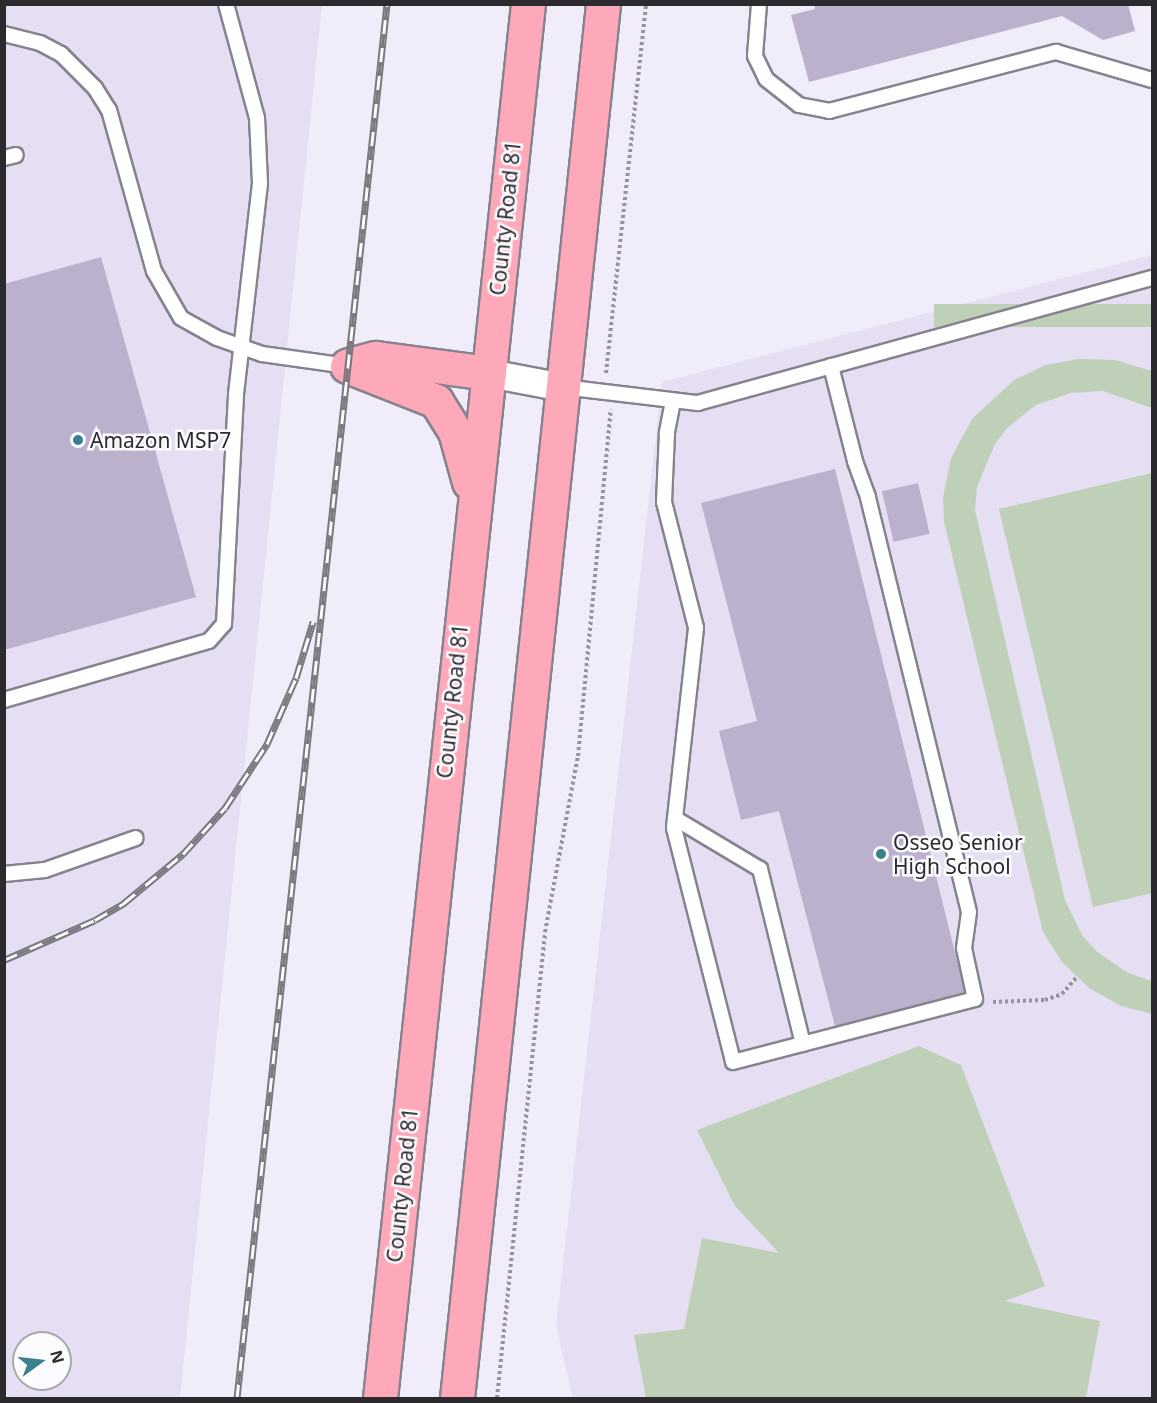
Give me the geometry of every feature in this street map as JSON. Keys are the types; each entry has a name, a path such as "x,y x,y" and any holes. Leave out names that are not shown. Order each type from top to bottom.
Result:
{"highway":[{"name":"County Road 81","path":"380,1398 472,512 528,4"},
{"path":"457,1398 603,4"},
{"path":"347,366 376,358 489,373"},
{"path":"347,366 436,401 448,415 463,453 472,512"}],"street":[{"path":"489,373 563,387"}],"lane":[{"path":"4,700 209,641 224,624 236,394 244,348 260,145 251,91 226,4"},
{"path":"759,4 754,56 766,79 799,105 829,111 1056,52 1152,80"},
{"path":"4,34 40,43 61,54 95,88 109,110 143,238 166,296 181,318 244,348 347,366"},
{"path":"563,387 698,403 1152,278"},
{"path":"673,401 667,433 664,502 696,628 674,828 733,1062 975,999 964,948 969,912 868,497 855,461 831,366"},
{"path":"676,819 760,869 803,1044"},
{"path":"4,874 45,870 136,838"}],"path":[{"path":"497,1398 545,932 580,745 613,418 605,364 646,4"},
{"path":"975,999 1023,1003 1045,1000 1062,994 1077,977"}],"shaded area":[{"path":"5,5 322,5 180,1398 5,1398"},
{"name":"Osseo Senior High School","path":"1152,255 1152,1398 573,1398 556,1327 662,382"}],"green space":[{"path":"934,304 1152,304 1152,327 934,327"},
{"path":"1079,359 1115,360 1152,371 1152,408 1103,391 1071,393 1036,405 1007,428 995,444 977,487 975,510 1065,900 1082,935 1096,951 1128,973 1152,981 1152,1014 1121,1006 1089,988 1062,962 1043,932 944,522 943,497 951,458 972,419 1014,380 1046,365"},
{"path":"1152,473 1152,893 1093,907 999,509"},
{"path":"919,1046 961,1065 1045,1286 1005,1301 1100,1321 1086,1398 646,1398 634,1335 684,1329 702,1238 779,1253 735,1206 697,1130"}],"building":[{"path":"814,4 1128,4 1135,31 1103,40 1062,16 809,82 791,15 815,9"},
{"name":"Amazon MSP7","path":"101,257 196,597 4,650 4,284"},
{"path":"835,469 965,993 835,1026 779,811 741,820 719,731 757,721 701,503"},
{"path":"918,483 930,534 894,542 882,491"}],"railway":[{"path":"237,1398 387,4"},
{"path":"4,960 95,920 124,903 183,854 225,808 267,744 296,678 313,622"}],"place":[{"name":"Amazon MSP7","path":"78,440"},
{"name":"Osseo Senior High School","path":"881,854"}]}
